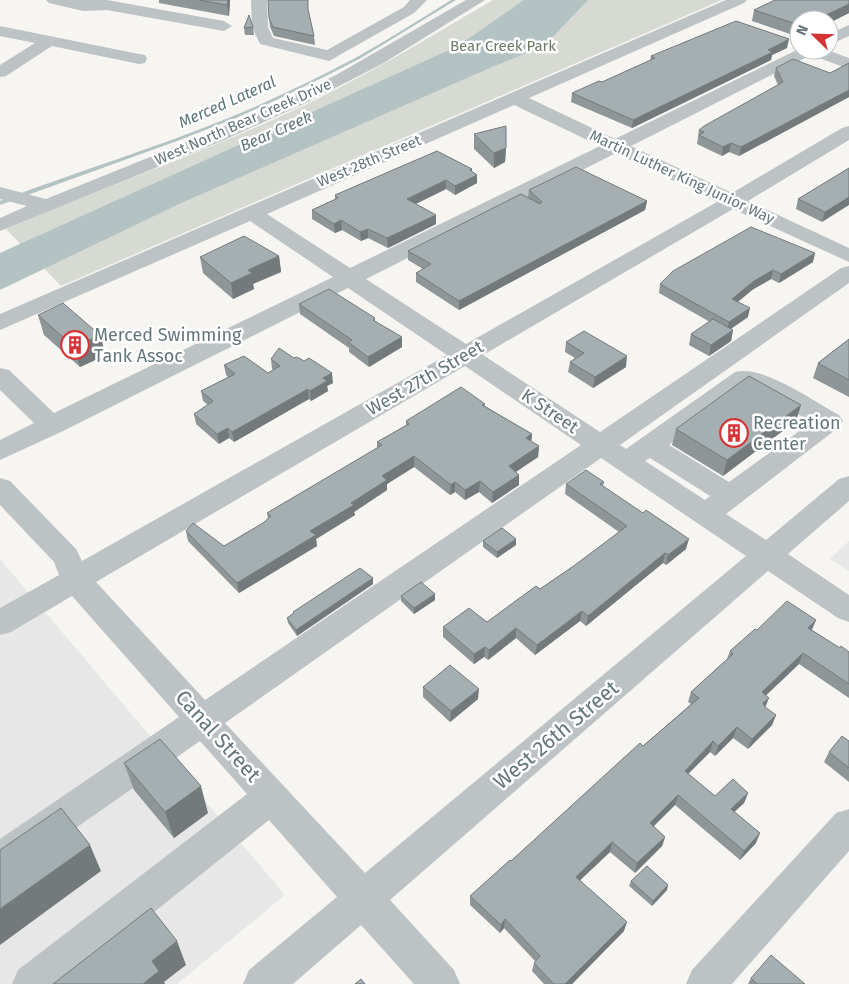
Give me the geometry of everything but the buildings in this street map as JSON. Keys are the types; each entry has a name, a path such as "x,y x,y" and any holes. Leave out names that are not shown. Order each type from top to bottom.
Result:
{"street":[{"path":"54,0 83,6 110,2 224,26"},
{"path":"259,0 260,27 266,41 329,56 409,10 419,0"},
{"name":"West North Bear Creek Drive","path":"0,225 41,204 230,131 340,80 477,0"},
{"name":"West 28th Street","path":"0,323 514,98 719,16 739,0"},
{"path":"0,31 139,59"},
{"path":"0,72 49,41"},
{"path":"2,448 52,426 352,279 616,146 789,54"},
{"name":"Martin Luther King Junior Way","path":"514,98 849,256"},
{"name":"West 27th Street","path":"0,623 733,201 849,132"},
{"path":"0,193 41,204"},
{"name":"K Street","path":"250,212 467,354 849,610"},
{"path":"0,860 849,274"},
{"path":"0,376 52,426"},
{"path":"626,462 744,378 755,380 840,427 730,496 706,514"},
{"path":"650,444 730,496"},
{"name":"West 26th Street","path":"263,984 849,486"},
{"name":"Canal Street","path":"0,488 66,557 75,579 440,984"},
{"path":"32,984 272,796"},
{"path":"706,984 849,825"}],"shaded area":[{"path":"849,541 849,571 830,559"},
{"path":"0,559 285,895 177,984 0,984"}],"green space":[{"name":"Bear Creek Park","path":"493,0 722,0 61,286 6,229 243,133 321,97 408,50"}],"water":[{"name":"Bear Creek","path":"524,0 588,0 544,46 179,204 0,290 0,253 458,46"}],"waterway":[{"name":"Merced Lateral","path":"0,203 176,140 270,101 360,57 454,0"}],"place":[{"name":"Merced Swimming Tank Assoc","path":"75,345"},
{"name":"Recreation Center","path":"734,433"}]}
